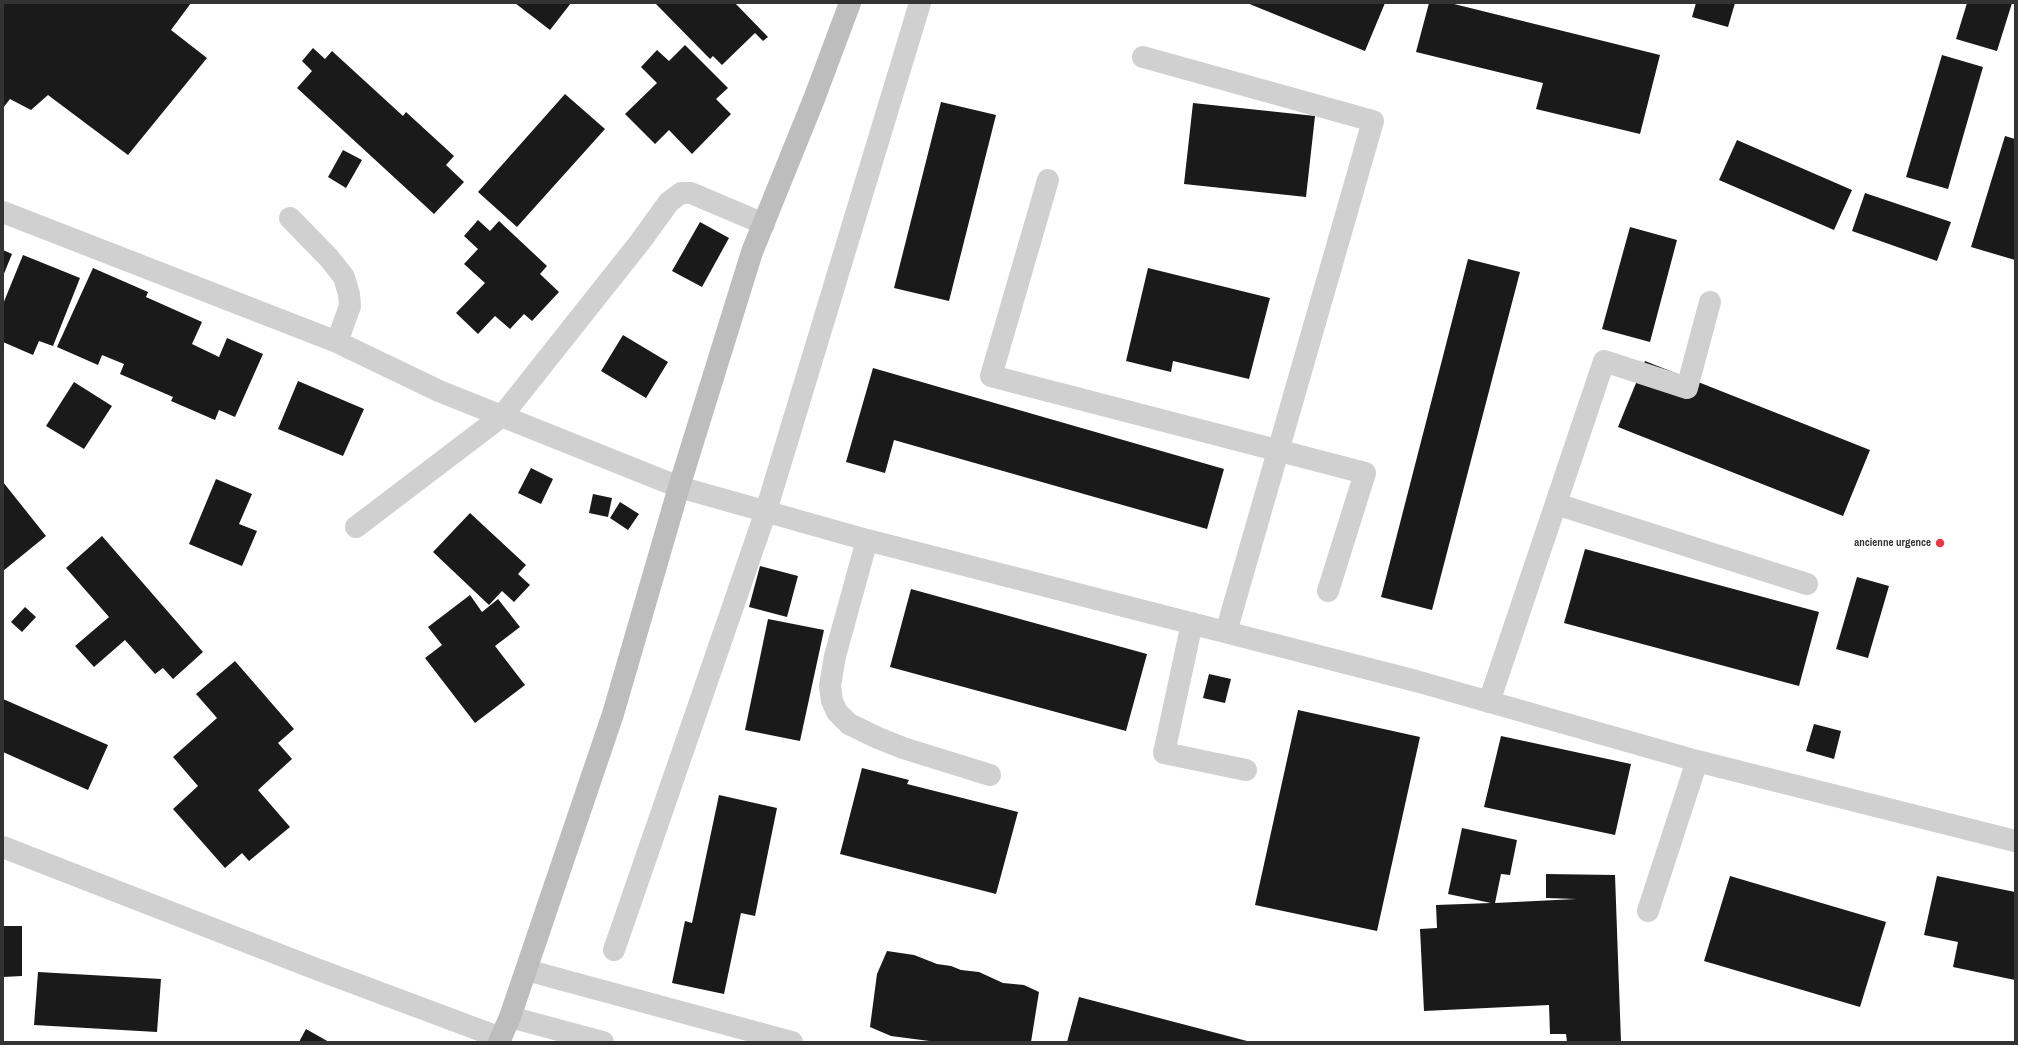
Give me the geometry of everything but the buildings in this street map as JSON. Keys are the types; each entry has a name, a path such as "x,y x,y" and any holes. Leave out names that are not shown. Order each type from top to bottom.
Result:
{"street":[{"path":"3,847 500,1040 526,970 613,714 679,487 752,252 814,99 850,3"},
{"path":"614,950 766,512 920,3"},
{"path":"1143,57 1373,121 1226,632"},
{"path":"1048,180 991,376 1366,473 1328,591"},
{"path":"356,527 502,416 635,248 669,202 681,193 691,193 764,224"},
{"path":"3,212 337,342 439,391 679,487 867,540 1192,623 1489,702 1697,761 2015,841"},
{"path":"290,218 329,258 344,278 349,294 350,306 337,342"},
{"path":"1489,702 1604,361 1687,388 1710,302"},
{"path":"1556,504 1807,584"},
{"path":"867,540 835,656 830,686 832,701 837,712 849,724 878,738 903,748 990,774"},
{"path":"1192,623 1164,753 1246,770"},
{"path":"1648,911 1697,761"},
{"path":"526,970 792,1042"},
{"path":"510,1016 603,1042"}],"place":[{"name":"ancienne urgence","path":"1940,543"}]}
